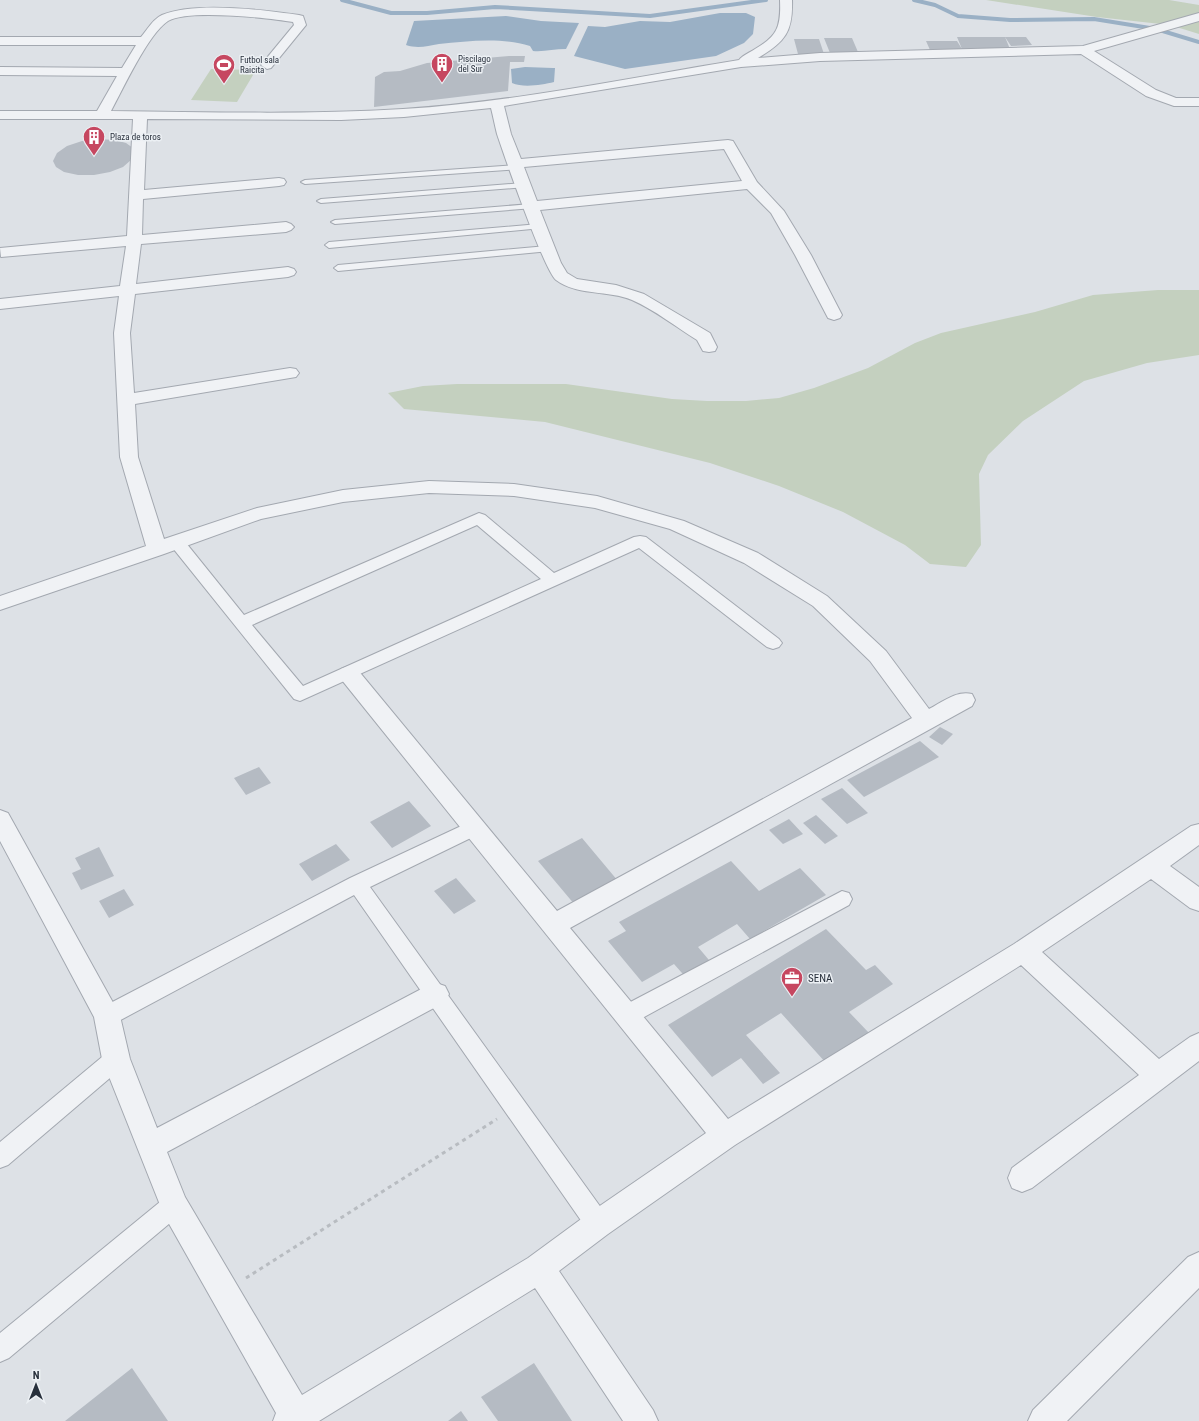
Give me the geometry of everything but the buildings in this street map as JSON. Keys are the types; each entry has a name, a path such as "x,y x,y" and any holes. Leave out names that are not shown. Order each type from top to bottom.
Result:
{"street":[{"path":"741,63 780,38 787,17 786,0"},
{"path":"102,115 145,41 165,18 181,14 214,12 285,16 299,19 300,25 267,65"},
{"path":"0,115 341,116 404,113 497,103 741,63 820,57 1084,50 1199,17"},
{"path":"0,41 145,41"},
{"path":"1084,50 1151,93 1174,102 1199,102"},
{"path":"0,71 126,72"},
{"path":"497,103 504,134 552,263 561,276 573,283 616,290 638,297 704,337 709,347"},
{"path":"140,115 134,240 126,290 122,333 129,457 157,550"},
{"path":"516,165 728,144 751,184 776,211 803,255 834,315"},
{"path":"136,195 280,182"},
{"path":"531,206 751,184"},
{"path":"1,252 286,226"},
{"path":"0,304 288,272"},
{"path":"126,400 290,373"},
{"path":"0,603 157,550 257,514 343,496 428,487 514,490 597,502 677,525 751,558 820,601 878,656 926,721"},
{"path":"241,623 479,518 553,581"},
{"path":"176,542 300,695 640,541 773,643"},
{"path":"349,674 725,1136"},
{"path":"553,924 964,700"},
{"path":"0,819 107,1016 116,1059 174,1205 295,1419 539,1268 598,1224 725,1136 1023,951 1152,866 1199,833"},
{"path":"107,1016 357,884 474,828"},
{"path":"1152,866 1199,901"},
{"path":"357,884 598,1224"},
{"path":"627,1015 842,899"},
{"path":"1023,951 1159,1076"},
{"path":"151,1146 436,994"},
{"path":"1022,1178 1199,1045"},
{"path":"0,1156 116,1059"},
{"path":"0,1349 174,1205"},
{"path":"1044,1421 1199,1266"},
{"path":"539,1268 642,1421"}],"lane":[{"path":"305,182 516,165"},
{"path":"321,201 523,185"},
{"path":"335,222 531,206"},
{"path":"328,245 539,226"},
{"path":"338,268 547,249"}],"path":[{"path":"224,1292 515,1107"}],"green space":[{"path":"986,0 1169,0 1199,5 1199,34 1170,25 1097,17"},
{"name":"Futbol sala Raicita","path":"211,69 256,70 237,102 191,100"},
{"path":"1158,290 1199,290 1199,355 1147,363 1084,381 1023,421 988,455 979,474 981,545 966,567 930,564 905,545 843,512 779,486 710,463 545,422 404,409 388,393 423,386 457,384 566,384 672,399 746,401 779,398 814,388 868,368 915,343 941,333 1035,312 1093,295"}],"water":[{"path":"720,13 746,13 755,17 753,34 744,43 716,56 625,69 574,56 588,26 605,27 640,21 670,22"},
{"path":"506,16 541,21 579,23 566,49 533,51 530,46 519,43 485,40 419,47 406,45 414,21"},
{"name":"Piscilago del Sur","path":"525,67 555,68 554,82 527,86 512,83 511,69"}],"waterway":[{"path":"342,0 391,13 427,13 495,7 650,16 766,0"},
{"path":"914,0 935,5 958,16 1010,20 1094,19 1156,29 1199,42"}],"place":[{"name":"Futbol sala Raicita","path":"224,84"},
{"name":"Piscilago del Sur","path":"442,84"},
{"name":"Plaza de toros","path":"94,156"},
{"name":"SENA","path":"792,998"}]}
